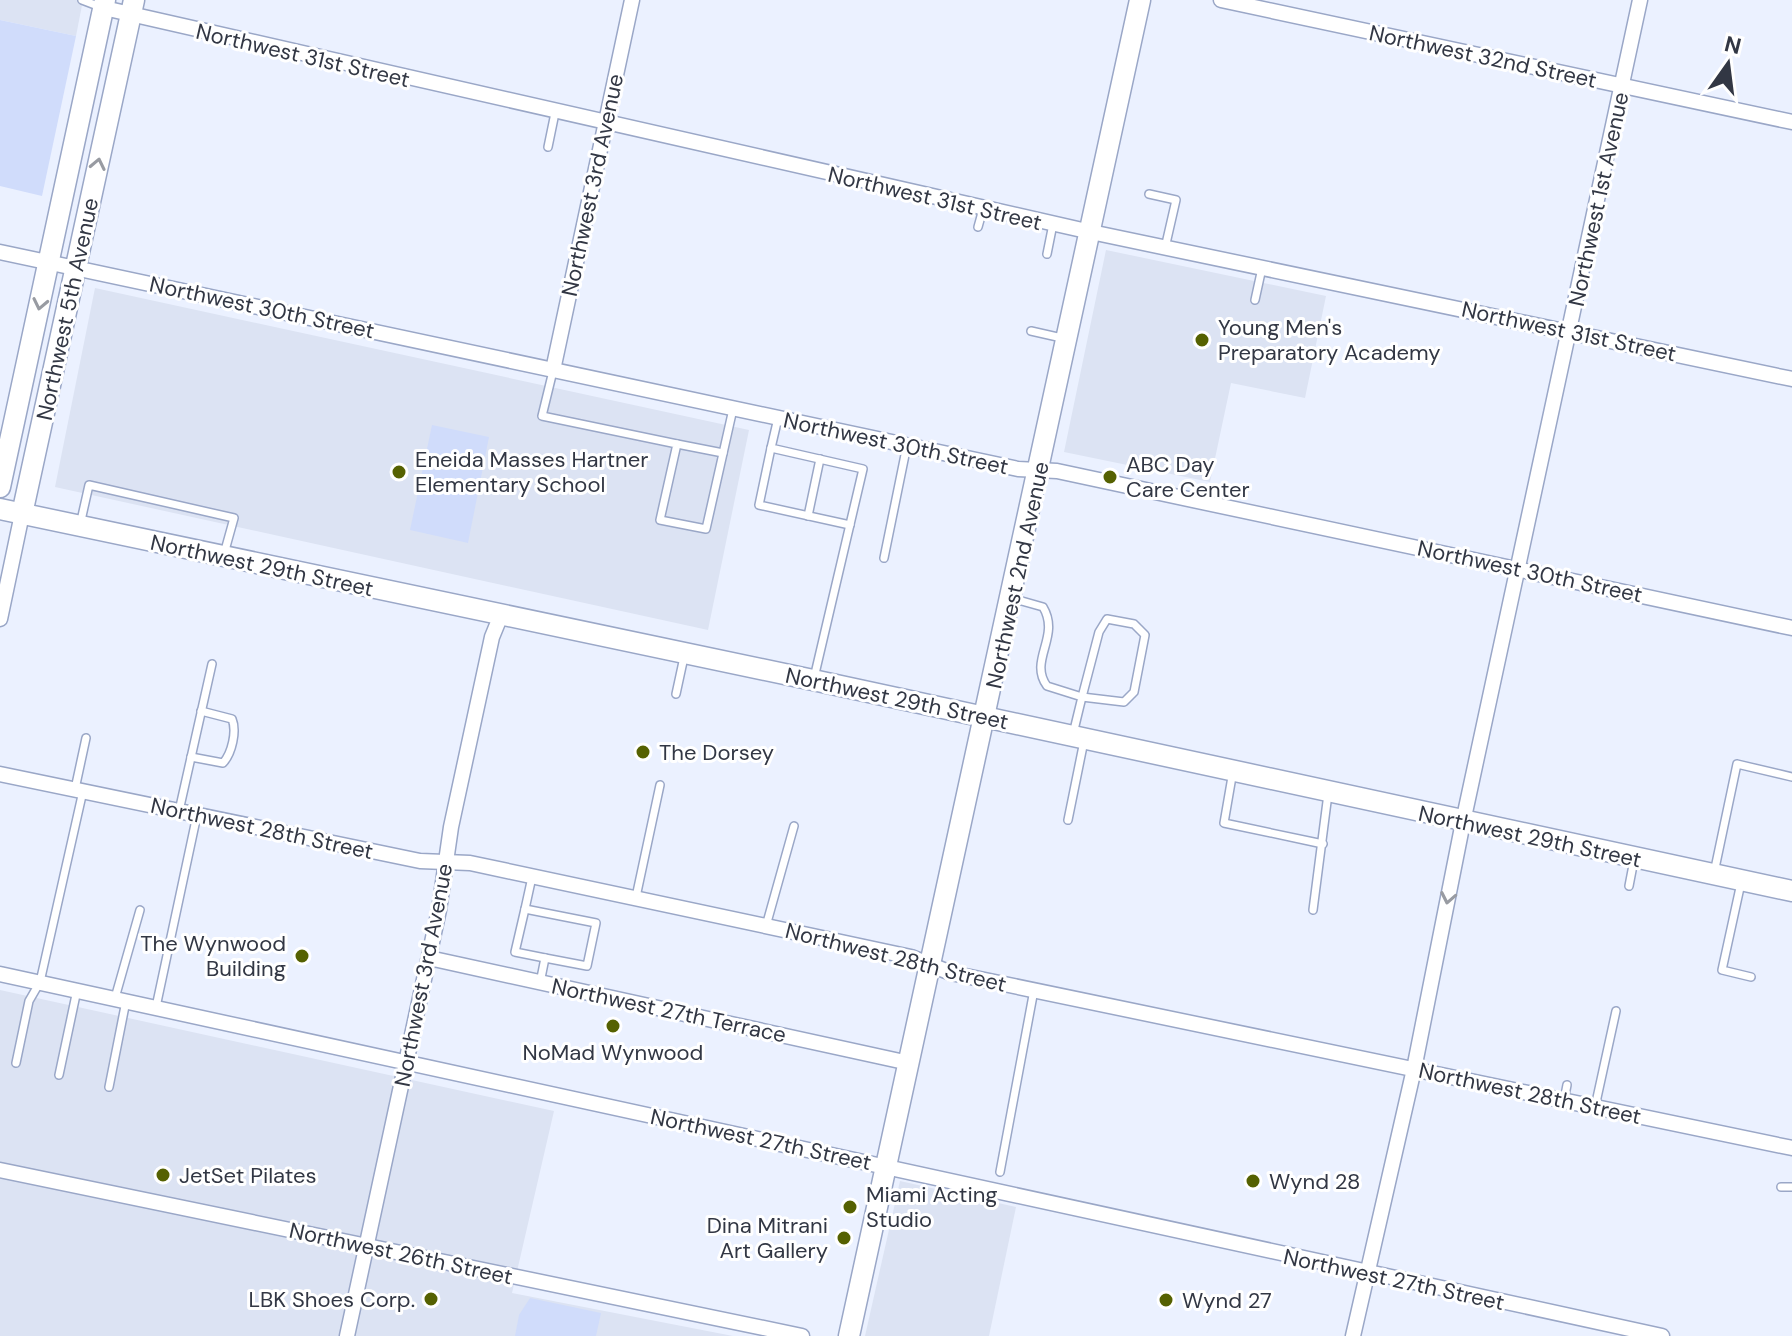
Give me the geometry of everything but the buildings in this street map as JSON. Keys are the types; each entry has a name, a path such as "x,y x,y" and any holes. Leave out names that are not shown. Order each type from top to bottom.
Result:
{"street":[{"name":"Northwest 3rd Avenue","path":"553,370 632,0"},
{"name":"Northwest 2nd Avenue","path":"849,1336 1140,0"},
{"name":"Northwest 32nd Street","path":"1221,0 1792,122"},
{"name":"Northwest 1st Avenue","path":"1353,1336 1414,1069 1463,822 1640,0"},
{"name":"Northwest 31st Street","path":"104,4 132,7 555,113 983,209 1792,379"},
{"name":"Northwest 5th Avenue","path":"0,487 104,4"},
{"name":"Northwest 5th Avenue","path":"0,619 132,7"},
{"name":"Northwest 30th Street","path":"0,252 733,409 907,445 1057,471 1792,628"},
{"name":"Northwest 29th Street","path":"0,509 1792,891"},
{"name":"Northwest 3rd Avenue","path":"347,1336 429,958 492,637 501,615"},
{"name":"Northwest 28th Street","path":"0,774 420,861 470,863 532,875 911,957 951,973 1414,1069 1565,1092 1595,1107 1792,1148"},
{"name":"Northwest 27th Terrace","path":"429,958 909,1063"},
{"name":"Northwest 27th Street","path":"0,974 1662,1336"},
{"name":"Northwest 26th Street","path":"0,1170 802,1336"}],"lane":[{"name":"Northwest 31st Street","path":"82,0 104,4"},
{"path":"548,147 555,113"},
{"path":"1149,194 1176,200 1165,248"},
{"path":"978,227 983,209"},
{"path":"1047,254 1053,224"},
{"path":"1255,300 1262,268"},
{"path":"1031,331 1068,339"},
{"path":"553,370 542,416 723,453"},
{"path":"677,444 660,520 706,529 733,409"},
{"path":"778,418 759,505 850,525"},
{"path":"884,558 907,445"},
{"path":"771,448 863,469 813,680"},
{"path":"808,516 820,459"},
{"path":"80,527 89,485 234,518 224,557"},
{"path":"1011,598 1043,607 1049,617 1051,627 1039,669 1047,686 1082,697 1124,702 1131,699 1145,635 1142,629 1119,620 1102,622 1082,697 1068,820"},
{"path":"676,694 684,653"},
{"path":"179,811 212,664"},
{"path":"191,757 223,763 229,756 235,727 232,719 201,711"},
{"path":"16,1063 29,1001 40,982 79,790 86,738"},
{"path":"1713,875 1737,764 1792,777"},
{"path":"1233,771 1224,823 1323,844"},
{"path":"636,897 660,785"},
{"path":"1313,910 1329,792"},
{"path":"156,1007 197,815"},
{"path":"766,926 794,826"},
{"path":"1629,886 1634,858"},
{"path":"525,909 596,923 587,966 515,952 532,875"},
{"path":"1741,881 1722,970 1751,977"},
{"path":"109,1087 121,999 140,910"},
{"path":"540,983 545,958"},
{"path":"59,1075 77,990"},
{"path":"1000,1172 1034,990"},
{"path":"1595,1107 1616,1011"},
{"path":"1781,1187 1792,1187"}],"shaded area":[{"path":"0,0 83,0 76,36 0,20"},
{"path":"0,20 76,36 42,196 0,186"},
{"name":"Young Men's Preparatory Academy","path":"1106,250 1326,296 1305,398 1231,383 1210,482 1064,452"},
{"name":"Eneida Masses Hartner Elementary School","path":"95,288 749,430 708,630 55,487"},
{"path":"432,425 489,437 468,543 410,530"},
{"path":"0,990 554,1111 512,1293 733,1336 0,1336"},
{"path":"900,1181 1016,1207 989,1336 865,1336"},
{"path":"530,1298 601,1313 596,1336 515,1336 519,1315"}],"place":[{"name":"Young Men's Preparatory Academy","path":"1202,340"},
{"name":"Eneida Masses Hartner Elementary School","path":"399,472"},
{"name":"ABC Day Care Center","path":"1110,477"},
{"name":"The Dorsey","path":"643,752"},
{"name":"The Wynwood Building","path":"302,956"},
{"name":"NoMad Wynwood","path":"613,1026"},
{"name":"JetSet Pilates","path":"163,1175"},
{"name":"Wynd 28","path":"1253,1181"},
{"name":"Miami Acting Studio","path":"850,1207"},
{"name":"Dina Mitrani Art Gallery","path":"844,1238"},
{"name":"LBK Shoes Corp.","path":"431,1299"},
{"name":"Wynd 27","path":"1166,1300"}]}
